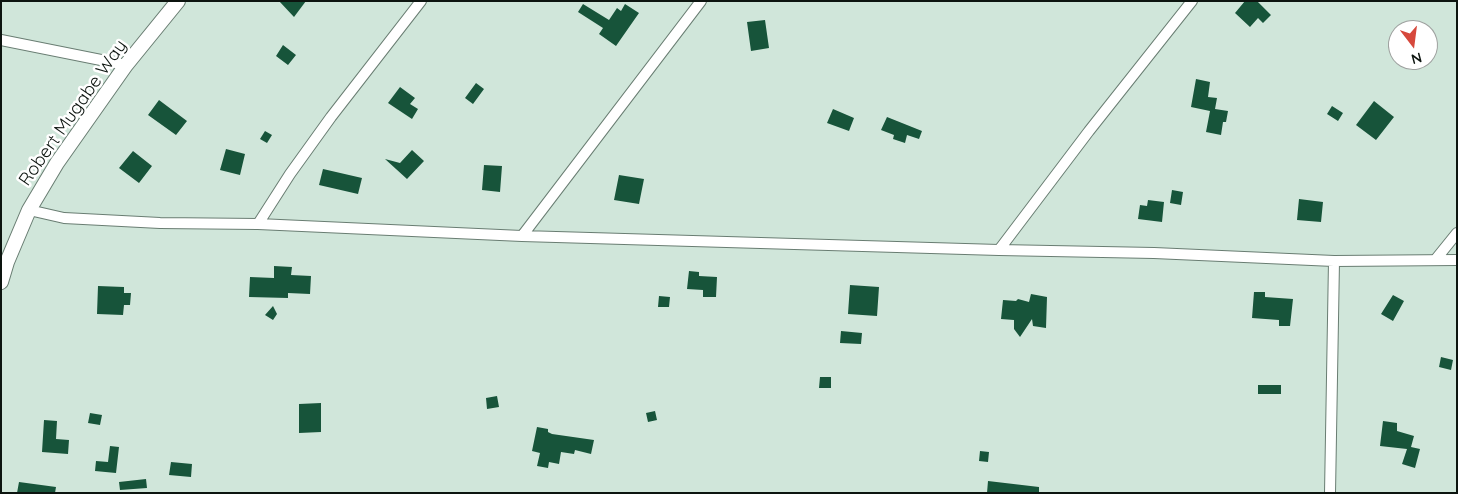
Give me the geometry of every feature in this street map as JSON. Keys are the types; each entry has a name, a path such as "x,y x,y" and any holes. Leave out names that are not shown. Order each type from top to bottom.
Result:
{"main road":[{"name":"Robert Mugabe Way","path":"1,282 4,263 29,210 57,163 126,65 178,1"}],"street":[{"path":"258,224 290,174 331,117 421,1"},
{"path":"522,236 701,1"},
{"path":"999,250 1089,131 1192,1"},
{"path":"1,40 126,65"},
{"path":"29,210 64,218 258,224 522,236 999,250 1154,252 1334,261 1457,260"},
{"path":"1436,259 1457,234"},
{"path":"1330,493 1334,261"}],"building":[{"path":"279,1 306,1 294,17"},
{"path":"1245,1 1257,1 1271,15 1263,23 1258,18 1250,27 1235,13"},
{"path":"583,4 609,20 617,8 621,11 625,4 639,13 616,46 599,34 603,28 578,12"},
{"path":"765,20 769,48 751,51 747,22"},
{"path":"283,45 296,55 288,65 276,56"},
{"path":"1196,79 1210,82 1208,97 1217,98 1215,109 1228,111 1226,122 1223,122 1221,135 1206,132 1210,111 1191,107"},
{"path":"476,83 484,89 473,104 465,98"},
{"path":"400,87 415,98 410,104 418,109 412,119 388,103"},
{"path":"159,100 187,121 176,135 148,115"},
{"path":"1374,101 1394,117 1376,140 1356,125"},
{"path":"1332,106 1343,113 1338,121 1327,114"},
{"path":"833,109 854,118 849,131 827,123"},
{"path":"887,117 922,131 919,139 907,135 905,143 893,139 894,135 881,130"},
{"path":"265,131 272,135 267,143 260,139"},
{"path":"226,149 245,154 240,175 220,170"},
{"path":"412,150 424,161 407,179 385,159 400,163"},
{"path":"133,151 152,166 139,183 119,168"},
{"path":"484,165 502,166 500,192 482,190"},
{"path":"323,169 362,178 358,194 319,185"},
{"path":"619,175 644,179 639,204 614,200"},
{"path":"1172,190 1183,192 1181,205 1170,203"},
{"path":"1299,199 1323,202 1321,222 1297,220"},
{"path":"1148,200 1164,202 1162,222 1138,219 1140,205 1147,206"},
{"path":"274,266 292,267 291,275 311,276 310,294 288,293 288,298 249,297 250,277 274,278"},
{"path":"689,271 699,272 699,276 717,277 716,297 703,297 703,290 687,289"},
{"path":"850,285 879,287 877,316 848,314"},
{"path":"98,286 124,287 124,293 131,293 130,305 124,305 123,315 97,314"},
{"path":"1254,292 1265,292 1265,297 1293,299 1290,326 1279,326 1279,320 1252,318"},
{"path":"1031,294 1047,297 1046,328 1033,326 1032,319 1020,337 1014,329 1014,320 1001,319 1003,300 1016,301 1018,299 1029,302"},
{"path":"1393,295 1404,301 1393,321 1381,314"},
{"path":"659,296 670,297 669,307 658,307"},
{"path":"273,306 277,314 273,320 265,315"},
{"path":"841,331 862,333 861,344 840,343"},
{"path":"1441,357 1453,360 1451,370 1439,367"},
{"path":"820,377 831,377 831,388 819,388"},
{"path":"1258,385 1281,385 1281,394 1258,394"},
{"path":"497,396 499,407 487,409 486,398"},
{"path":"321,403 321,432 299,433 299,404"},
{"path":"655,411 657,420 648,422 646,413"},
{"path":"90,413 102,415 100,425 88,423"},
{"path":"44,420 57,421 56,439 69,440 68,454 42,452"},
{"path":"1383,421 1397,423 1397,431 1414,436 1411,447 1420,449 1415,468 1402,464 1407,449 1380,446"},
{"path":"537,427 548,429 548,432 552,434 594,440 591,454 575,450 574,454 561,452 559,464 549,462 548,468 537,466 540,453 532,451"},
{"path":"110,446 119,447 116,473 95,471 96,461 108,462"},
{"path":"980,451 989,452 988,462 979,461"},
{"path":"171,462 192,464 191,477 169,475"},
{"path":"146,479 147,488 120,490 119,482"},
{"path":"988,481 1039,487 1039,493 987,493"},
{"path":"19,482 56,487 55,493 17,493"}]}
